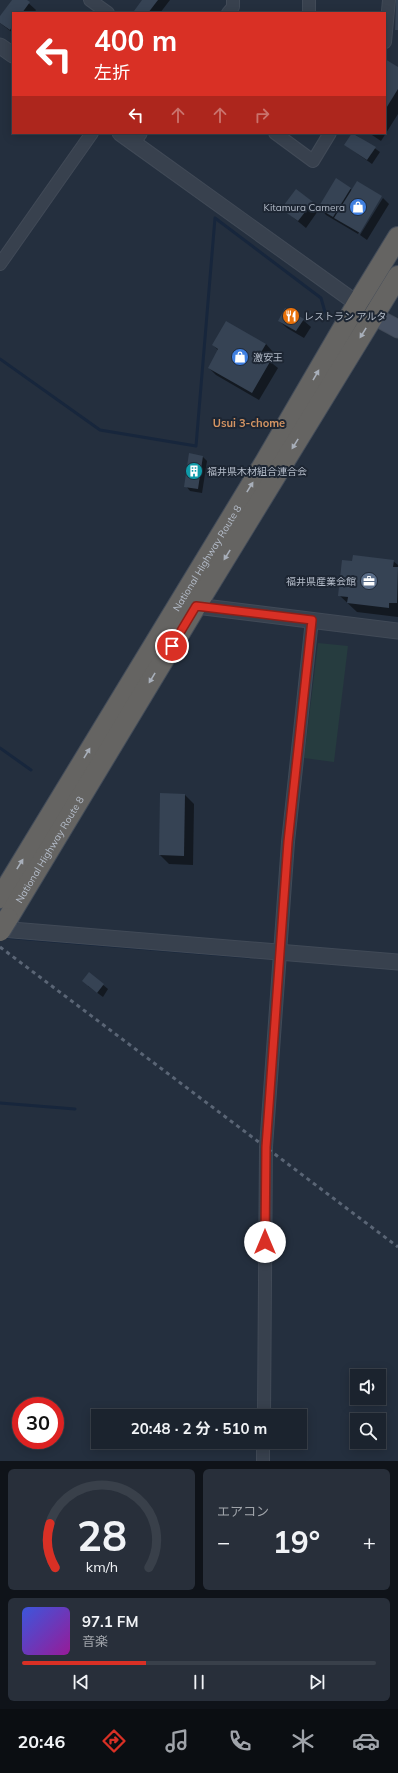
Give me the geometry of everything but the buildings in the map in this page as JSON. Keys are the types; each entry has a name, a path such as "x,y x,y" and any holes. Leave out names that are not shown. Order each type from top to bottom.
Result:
{"highway":[{"name":"National Highway Route 8","path":"0,898 265,462 357,304 398,237"},
{"name":"National Highway Route 8","path":"3,926 196,606 398,276"}],"main road":[{"path":"374,316 398,329"}],"street":[{"path":"90,0 107,12"},
{"path":"229,12 233,7 233,0"},
{"path":"309,0 309,12"},
{"path":"386,32 389,0"},
{"path":"0,46 12,54"},
{"path":"0,264 91,134"},
{"path":"123,134 137,138 374,316"},
{"path":"276,134 313,161 329,134"},
{"path":"196,606 398,631"},
{"path":"264,1409 266,1147 288,842 312,620"},
{"path":"3,926 398,962"},
{"path":"263,1461 264,1449"}],"green space":[{"path":"318,643 348,646 334,762 304,758"}],"waterway":[{"path":"0,359 100,430 196,446 215,218 321,298 325,312"},
{"path":"0,748 31,770"},
{"path":"4,937 249,957"},
{"path":"0,1103 75,1109"}],"railway":[{"path":"0,947 398,1247"}],"place":[{"name":"Kitamura Camera","path":"358,207"},
{"name":"レストラン アルタ","path":"291,316"},
{"name":"激安王","path":"240,357"},
{"name":"福井県木材組合連合会","path":"194,471"},
{"name":"福井県産業会館","path":"369,581"}],"district":[{"name":"Usui 3-chome","path":"249,423"}],"route":[{"path":"172,646 196,606 312,620 288,842 266,1147 265,1242"}]}
